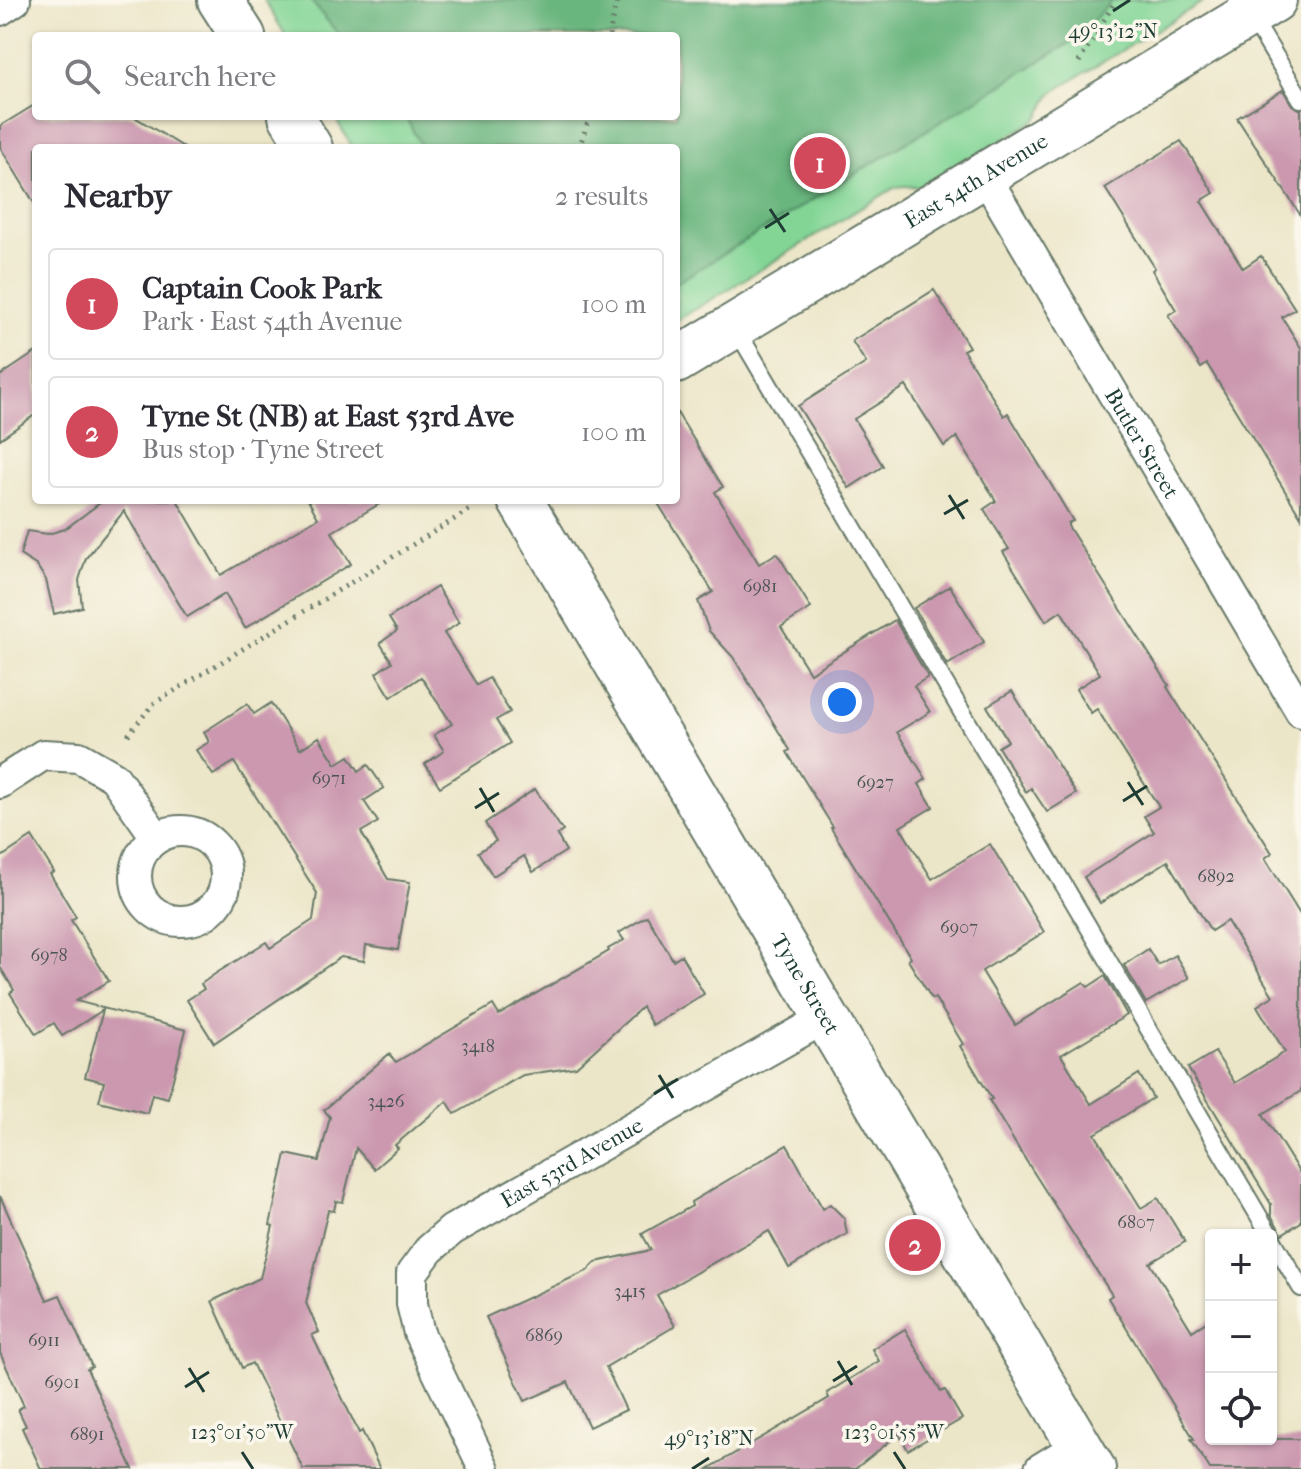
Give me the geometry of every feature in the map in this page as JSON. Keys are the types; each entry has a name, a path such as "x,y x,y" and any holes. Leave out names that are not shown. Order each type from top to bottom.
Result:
{"street":[{"path":"0,10 15,0"},
{"path":"220,0 240,32"},
{"name":"East 54th Avenue","path":"680,359 1262,7"},
{"path":"293,120 308,144"},
{"name":"Butler Street","path":"985,176 1301,712"},
{"name":"Tyne Street","path":"522,504 1086,1457"},
{"path":"0,783 43,755 79,757 114,777 157,838"},
{"name":"East 53rd Avenue","path":"484,1469 419,1333 412,1304 412,1273 429,1250 452,1230 825,1018"},
{"path":"1040,1469 1086,1457"}],"lane":[{"path":"1262,7 1301,99"},
{"path":"734,326 1266,1229"},
{"path":"1277,1248 1301,1288"}],"path":[{"path":"610,32 617,0"},
{"path":"1079,62 1116,0"},
{"path":"580,144 589,120"},
{"path":"128,735 153,704 471,509"}],"green space":[{"path":"264,0 1206,0 1053,92 1037,119 924,187 894,188 680,319 680,144 351,144 336,120 680,120 680,32 284,32"},
{"path":"310,0 1113,0 1073,41 680,281 680,144 420,144 407,120 680,120 680,32 337,32"}],"building":[{"path":"1283,90 1292,105 1301,110 1301,216 1237,118"},
{"path":"32,106 32,120 140,120 178,144 32,144 32,199 0,147 0,126"},
{"path":"1181,141 1214,193 1201,201 1243,268 1261,256 1295,309 1282,317 1301,348 1301,517 1207,364 1201,368 1168,315 1176,310 1152,270 1155,268 1105,188"},
{"path":"934,290 969,347 963,350 1004,416 1008,413 1073,521 1068,526 1272,853 1265,858 1301,916 1301,1091 1263,1114 1301,1175 1301,1222 1282,1234 1271,1215 1271,1204 1188,1068 1215,1052 1235,1083 1285,1052 1257,1006 1273,996 1227,921 1211,931 1168,861 1100,903 1084,877 1154,832 1144,816 1159,807 1097,709 1091,713 1076,689 1100,674 1061,611 1046,621 1003,552 1009,549 984,509 996,501 957,437 944,446 906,386 854,419 883,466 849,488 798,406 866,363 852,341"},
{"path":"32,355 32,417 0,439 0,376"},
{"path":"680,417 723,487 715,492 759,564 777,553 811,608 781,627 810,673 895,620 928,677 914,686 930,712 897,732 926,779 919,784 933,807 900,827 932,879 990,844 1044,932 982,971 1015,1025 1084,982 1088,987 1105,976 1127,1015 1061,1055 1091,1104 1139,1074 1153,1098 1095,1134 1141,1208 1158,1198 1185,1242 1150,1263 1192,1331 1205,1323 1205,1445 1277,1445 1277,1439 1301,1439 1301,1469 1210,1469 1108,1298 1112,1295 989,1100 992,1099 960,1046 963,1044 908,960 911,958 787,752 790,750 733,657 709,631 698,601 713,592 658,504 680,504"},
{"path":"99,504 179,504 221,575 318,518 310,504 379,504 332,532 351,564 245,628 225,594 187,617 124,511 86,558 79,580 82,607 54,614 46,580 37,566 20,555 27,531 48,534 65,529"},
{"path":"950,586 984,642 947,665 914,608"},
{"path":"437,587 459,623 444,633 477,685 489,678 510,712 496,720 510,743 440,787 425,764 444,751 434,735 452,724 421,677 391,697 376,673 392,662 380,643 397,631 389,618"},
{"path":"1012,691 1076,794 1047,812 1031,788 1026,792 998,747 1008,741 987,706"},
{"path":"271,703 300,749 319,737 336,764 349,756 359,771 368,765 384,788 364,801 378,822 361,832 388,879 410,882 398,950 366,945 364,961 341,957 214,1043 187,1000 204,989 201,984 215,974 266,942 270,948 313,920 317,893 234,762 213,775 196,750 209,742 204,732 247,704 254,714"},
{"path":"535,789 563,831 557,835 566,851 533,872 524,856 493,876 478,852 496,841 485,823"},
{"path":"32,837 54,872 50,874 76,917 71,920 109,981 76,1001 186,1030 168,1098 152,1094 147,1113 99,1101 104,1082 85,1077 103,1010 62,1036 54,1023 36,1034 10,993 14,990 0,967 0,858"},
{"path":"647,916 673,960 681,955 704,994 652,1025 642,1007 576,1067 523,1075 455,1114 447,1101 395,1145 398,1148 374,1169 356,1148 343,1202 336,1201 334,1211 328,1210 306,1303 319,1332 312,1335 359,1433 362,1431 380,1469 303,1469 252,1363 242,1368 212,1301 260,1278 286,1154 319,1161 330,1117 324,1110 389,1054 396,1062 493,1005 499,1015 609,951 624,940 619,933"},
{"path":"1148,949 1158,965 1175,955 1189,978 1146,1003 1124,965"},
{"path":"787,1145 823,1209 830,1204 844,1218 847,1234 789,1268 769,1231 657,1295 675,1326 606,1367 626,1410 589,1427 568,1382 525,1401 486,1317 587,1271 596,1262 651,1250 642,1234"},
{"path":"0,1196 47,1300 60,1295 92,1367 87,1369 133,1469 41,1469 22,1428 26,1426 18,1409 24,1406 0,1353"},
{"path":"905,1329 941,1392 945,1390 962,1419 908,1450 899,1434 855,1469 708,1469 829,1398 827,1393 879,1361 872,1349"}],"place":[{"name":"Captain Cook Park","path":"820,163"},
{"name":"Tyne St (NB) at East 53rd Ave","path":"915,1245"}]}
